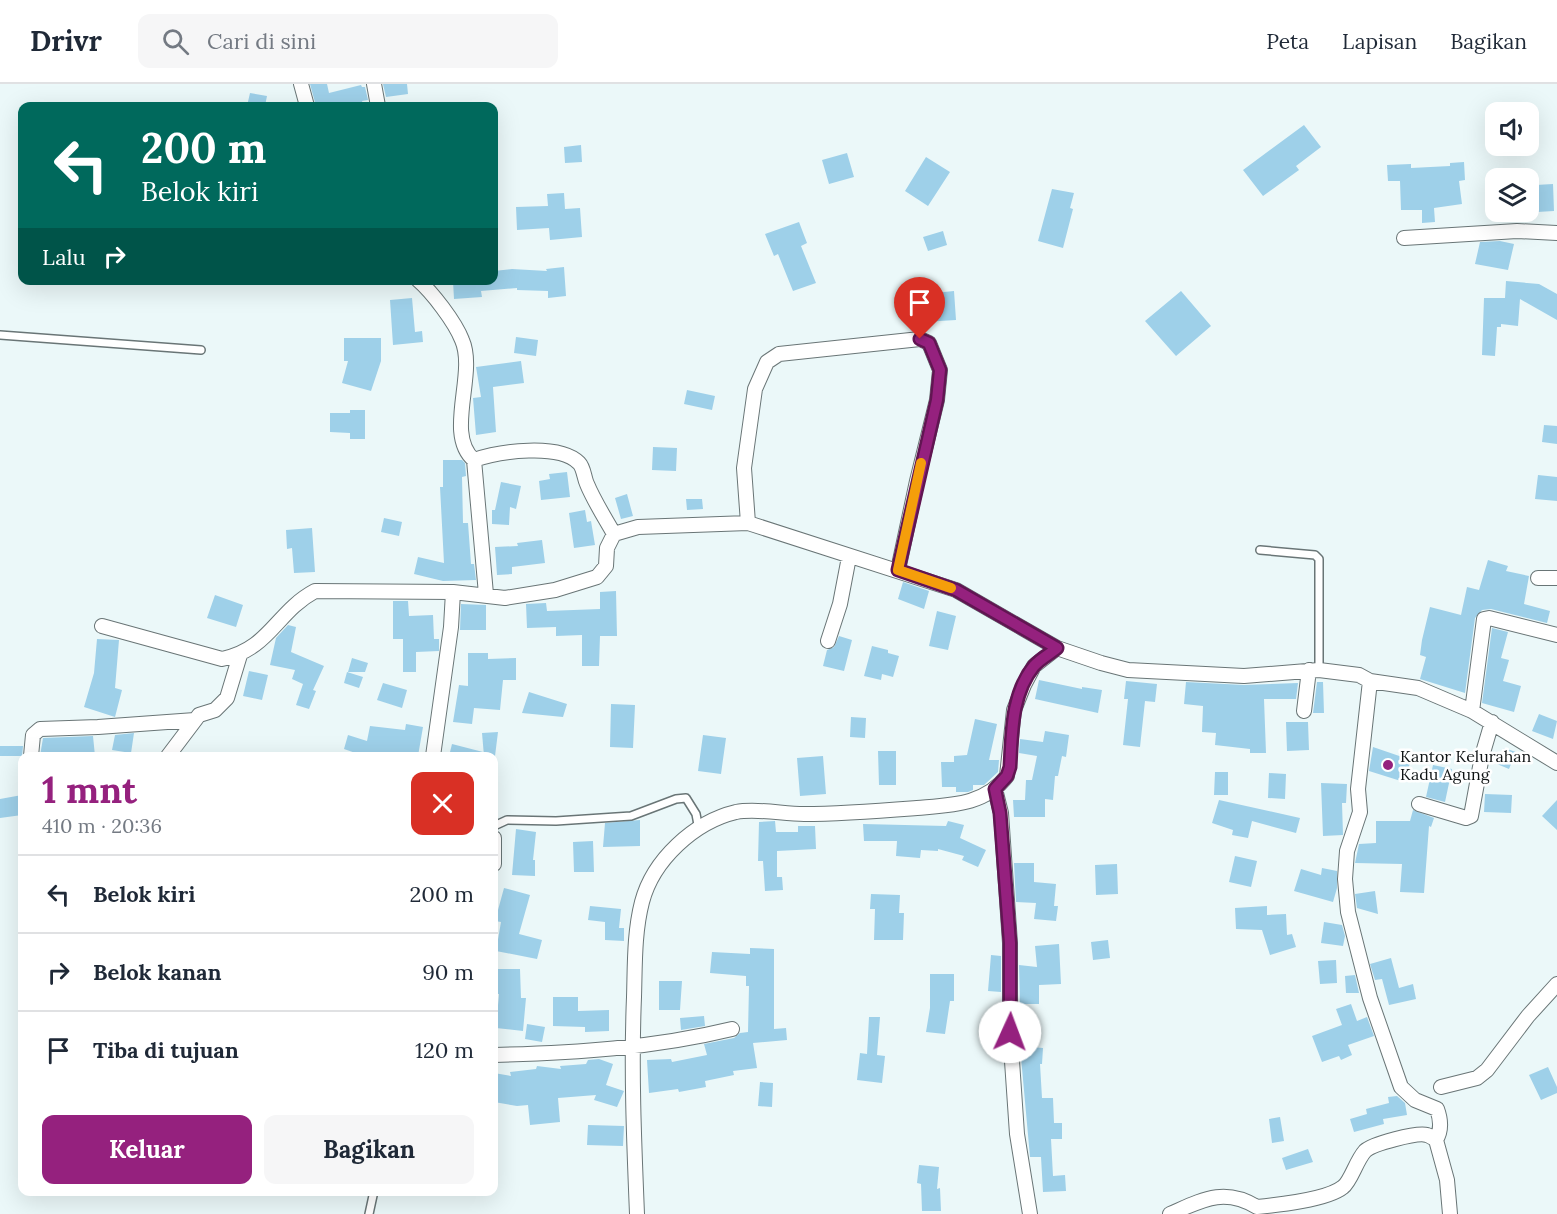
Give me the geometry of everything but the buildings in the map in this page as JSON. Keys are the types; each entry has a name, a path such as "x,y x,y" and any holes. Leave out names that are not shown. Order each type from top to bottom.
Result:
{"street":[{"path":"301,84 306,102"},
{"path":"374,84 377,102"},
{"path":"1404,238 1517,231 1557,233"},
{"path":"422,285 463,340 466,369 462,442 467,454 474,460 486,594"},
{"path":"748,524 745,459 755,389 767,362 779,354 920,339 929,343 940,370 937,400 898,570"},
{"path":"474,460 485,456 540,450 566,453 581,464 587,485 614,534"},
{"path":"102,626 222,659 240,655 258,644 299,600 315,591 453,592 505,598 555,590 597,577 606,567 607,548 614,534 638,527 748,524 956,590 1057,648 1128,670 1244,676 1314,670 1359,675 1371,681 1418,688 1472,711 1557,763"},
{"path":"828,640 840,604 849,557"},
{"path":"1538,578 1557,578"},
{"path":"434,752 451,627 453,592"},
{"path":"1472,711 1484,619 1490,618 1557,634"},
{"path":"638,1214 632,1046 637,933 642,901 653,875 666,857 699,830 737,812 844,813 928,807 980,799 995,789 1007,776 1010,767 1014,710 1034,666 1057,648"},
{"path":"171,752 199,715 216,710 227,698 240,655"},
{"path":"1304,711 1314,670"},
{"path":"1371,681 1358,789 1360,812 1347,851 1345,879 1348,912 1370,998 1401,1087 1420,1103 1437,1109 1440,1118 1440,1134 1436,1140"},
{"path":"31,752 33,735 40,729 195,720"},
{"path":"1419,804 1466,818 1471,816 1482,756 1492,722"},
{"path":"995,789 1000,813 1010,943 1010,1032 1016,1123 1030,1214"},
{"path":"1441,1087 1477,1078 1487,1070 1528,1016 1557,984"},
{"path":"498,1055 580,1052 681,1041 732,1029"},
{"path":"1170,1214 1213,1195 1245,1200 1257,1207 1304,1200 1345,1186 1354,1165 1367,1149 1401,1138 1426,1135 1436,1140 1448,1179 1450,1214"}],"lane":[{"path":"0,335 201,350"},
{"path":"1260,550 1315,555 1319,559 1314,670"},
{"path":"498,824 507,820 556,821 631,816 676,798 686,798 696,814 699,830"},
{"path":"369,1214 373,1196"}],"slow traffic":[{"path":"921,463 898,570 951,588"}],"place":[{"name":"Kantor Kelurahan Kadu Agung","path":"1388,765"}],"route":[{"path":"920,339 929,343 940,370 937,400 898,570 956,590 1057,648 1034,666 1024,685 1014,710 1010,767 1007,776 995,789 1000,813 1010,943 1010,1032"}]}
